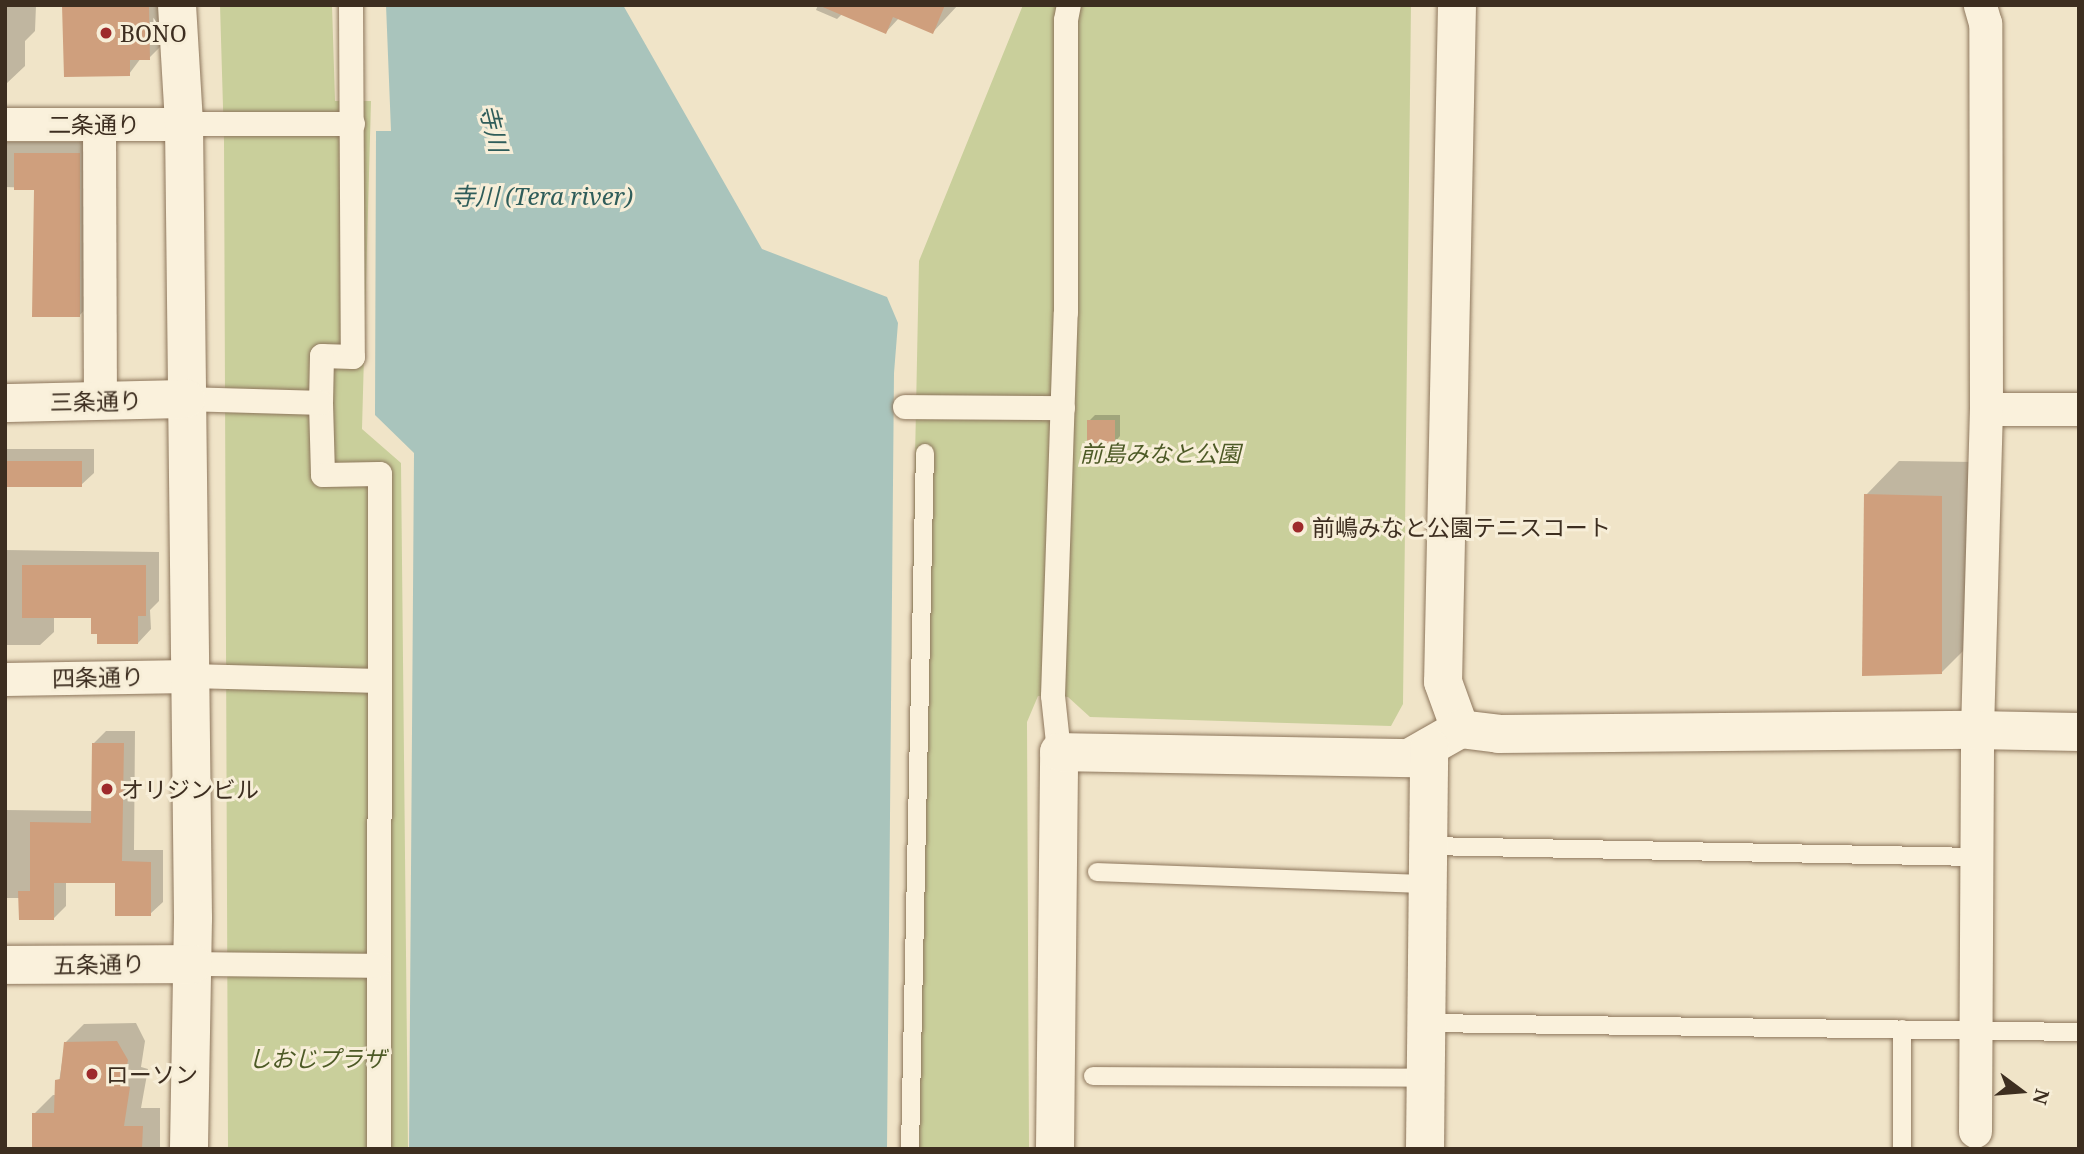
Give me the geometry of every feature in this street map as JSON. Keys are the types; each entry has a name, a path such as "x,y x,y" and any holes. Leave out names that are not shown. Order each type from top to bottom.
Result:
{"street":[{"path":"177,5 184,124 190,676 193,964 189,1149"},
{"path":"351,5 353,357 322,356 321,403 323,475 380,474 379,1149"},
{"path":"1055,1149 1056,791 1059,752 1053,696 1063,408 1066,20 1069,5"},
{"path":"1425,1149 1428,846 1445,738 1443,682 1457,5"},
{"path":"1975,1131 1977,730 1986,409 1985,23 1980,5"},
{"name":"二条通り","path":"5,124 184,124"},
{"path":"99,124 100,401"},
{"path":"184,124 353,124"},
{"path":"186,399 321,403"},
{"name":"三条通り","path":"5,403 186,399"},
{"path":"905,407 1063,408"},
{"path":"1986,409 2079,410"},
{"path":"190,676 380,681"},
{"name":"四条通り","path":"5,679 190,676"},
{"path":"1059,752 1409,758 1445,738 1498,734 1977,730 2079,732"},
{"path":"193,964 379,966"},
{"name":"五条通り","path":"5,965 193,964"}],"lane":[{"path":"911,1149 925,453"},
{"path":"1428,846 1976,857"},
{"path":"1097,872 1428,884"},
{"path":"1427,1023 2079,1032"},
{"path":"1902,1029 1902,1149"},
{"path":"1093,1076 1426,1078"}],"green space":[{"name":"しおじプラザ","path":"220,5 332,5 335,101 371,101 362,429 401,463 408,1149 228,1149 224,141"},
{"name":"前島みなと公園","path":"1023,5 1411,5 1403,704 1391,726 1090,717 1068,697 1038,696 1027,722 1029,1149 901,1149 919,261"}],"water":[{"path":"386,5 623,5 762,249 887,297 898,323 894,373 887,1149 409,1149 414,453 375,415 376,131 391,131"}],"building":[{"name":"BONO","path":"62,5 149,5 150,60 130,60 130,76 64,77"},
{"path":"818,5 945,5 933,34 893,17 886,34"},
{"path":"14,153 80,153 80,317 32,317 34,190 14,190"},
{"path":"1087,420 1115,420 1115,443 1087,444"},
{"path":"6,461 82,461 82,487 6,487"},
{"path":"1864,494 1942,496 1942,674 1862,676"},
{"path":"22,565 146,565 146,616 138,616 138,644 97,644 97,634 91,634 91,618 22,618"},
{"path":"92,743 124,743 122,861 151,862 151,916 115,916 115,883 54,883 54,920 19,920 18,891 30,891 30,822 91,823"},
{"path":"117,1041 128,1060 123,1085 130,1087 124,1126 143,1126 142,1149 32,1149 32,1113 54,1113 55,1080 60,1079 64,1042"}],"place":[{"name":"BONO","path":"106,33"},
{"name":"前嶋みなと公園テニスコート","path":"1298,527"},
{"name":"オリジンビル","path":"107,789"},
{"name":"ローソン","path":"92,1074"}],"water label":[{"name":"寺川","path":"494,128"},
{"name":"寺川 (Tera river)","path":"542,196"}]}
